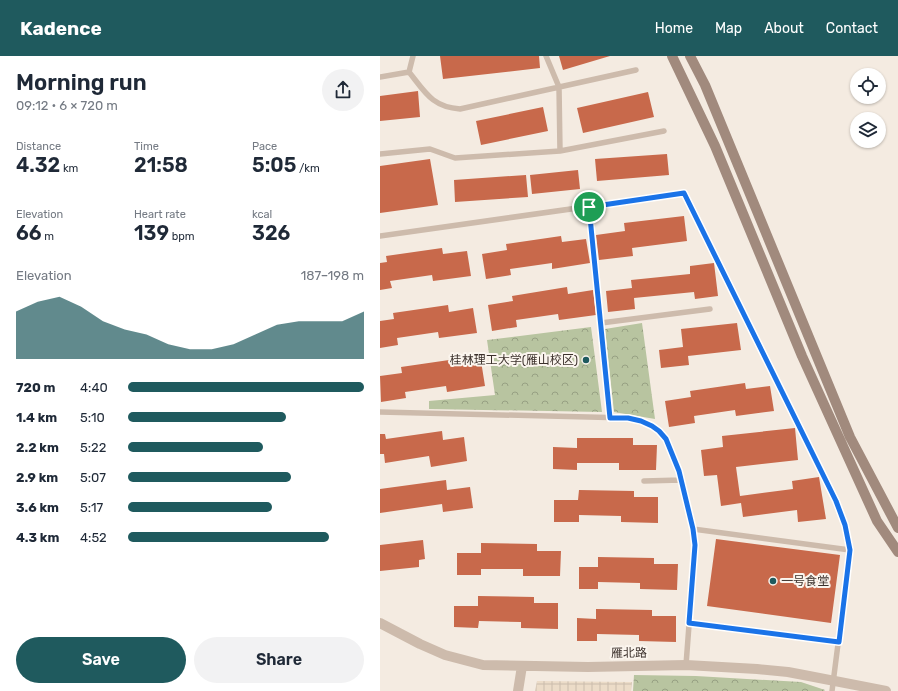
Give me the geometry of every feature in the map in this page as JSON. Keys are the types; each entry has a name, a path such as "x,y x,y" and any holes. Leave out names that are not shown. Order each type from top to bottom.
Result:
{"main road":[{"path":"672,56 715,146 802,356 877,520 898,552"},
{"path":"690,56 705,85 850,437 898,528"}],"street":[{"name":"雁北路","path":"380,623 445,655 483,665 588,667 686,665 757,669 788,672 833,686 886,691"},
{"path":"518,691 522,666"}],"lane":[{"path":"409,72 413,56"},
{"path":"546,56 559,87 560,151"},
{"path":"409,72 427,95 433,100 440,105 460,109 636,70"},
{"path":"380,77 409,72"},
{"path":"380,154 430,149 455,158 560,151 664,131"},
{"path":"380,236 684,193 836,501 845,525 850,550 833,686"},
{"path":"589,207 610,418"},
{"path":"601,324 710,309"},
{"path":"380,412 628,418 641,421 659,431 666,439 679,471 693,529 695,545 686,665"},
{"path":"644,481 681,480"},
{"path":"693,529 850,550"},
{"path":"689,623 839,642"}],"green space":[{"path":"642,323 655,419 614,412 605,329"},
{"path":"591,327 602,412 429,409 429,401 495,395 487,340"},
{"path":"634,675 696,676 801,682 825,690 633,691"}],"shaded area":[{"path":"537,681 632,682 631,691 535,691"}],"building":[{"path":"440,56 539,56 540,68 443,79"},
{"path":"559,56 610,56 563,70"},
{"path":"418,91 420,117 380,121 380,96"},
{"path":"648,92 654,117 583,133 577,108"},
{"path":"543,107 548,131 481,145 476,121"},
{"path":"667,154 669,175 597,181 595,159"},
{"path":"430,159 438,205 380,213 380,166"},
{"path":"578,170 580,189 532,194 530,175"},
{"path":"526,175 528,197 455,202 454,180"},
{"path":"684,216 687,241 632,248 633,256 599,260 596,235 625,231 624,223"},
{"path":"561,236 562,242 586,239 590,263 552,269 552,263 510,269 511,275 486,279 482,254 507,250 506,244"},
{"path":"442,248 443,254 467,251 471,276 433,281 432,275 390,281 392,288 380,290 380,263 387,262 386,256"},
{"path":"714,263 718,296 695,299 694,292 634,298 635,309 608,312 606,291 632,288 631,280 690,274 690,266"},
{"path":"567,287 568,294 593,290 596,315 559,320 558,314 516,320 517,327 492,331 488,305 513,301 512,296"},
{"path":"448,305 449,312 473,308 477,333 439,338 438,332 397,338 398,345 380,348 380,321 394,319 393,313"},
{"path":"737,323 741,350 688,356 689,365 661,368 659,350 683,347 681,329"},
{"path":"456,359 457,365 481,361 485,386 447,392 446,386 405,392 406,398 381,402 380,376 402,373 401,367"},
{"path":"745,383 746,389 770,386 774,411 736,416 735,410 694,416 695,423 669,427 665,401 691,397 690,391"},
{"path":"795,428 798,460 736,467 740,496 793,489 792,481 819,477 826,519 798,522 797,510 743,517 741,503 721,506 717,475 704,476 701,450 723,447 722,436"},
{"path":"442,431 443,440 464,437 467,461 431,467 429,456 385,463 384,454 380,454 380,434 385,434 386,439"},
{"path":"577,438 633,438 633,445 657,445 656,470 619,470 619,463 577,463 577,470 553,469 553,447 577,448"},
{"path":"446,480 447,490 470,487 473,508 443,512 442,504 380,513 380,489"},
{"path":"579,490 634,491 634,497 658,497 658,523 621,522 621,516 579,515 579,522 554,522 554,500 578,500"},
{"name":"一号食堂","path":"716,539 840,555 831,623 707,606"},
{"path":"423,540 425,559 419,560 419,567 380,571 380,545"},
{"path":"481,543 537,544 537,551 561,551 560,576 523,576 523,569 481,569 481,575 457,575 457,553 481,553"},
{"path":"598,557 654,558 654,564 678,564 677,590 640,589 640,583 598,582 598,589 579,589 579,567 598,567"},
{"path":"478,596 534,597 534,603 558,603 558,629 521,628 521,622 479,621 478,628 454,627 454,606 478,606"},
{"path":"596,609 652,610 652,616 676,616 676,642 639,641 639,635 597,634 597,641 577,641 577,618 596,619"}],"place":[{"name":"桂林理工大学(雁山校区)","path":"586,360"},
{"name":"一号食堂","path":"773,581"}],"route":[{"path":"684,193 836,501 845,525 850,550 839,642 689,623 695,545 693,529 679,471 666,439 659,431 641,421 628,418 610,418 589,207 684,193"}]}
